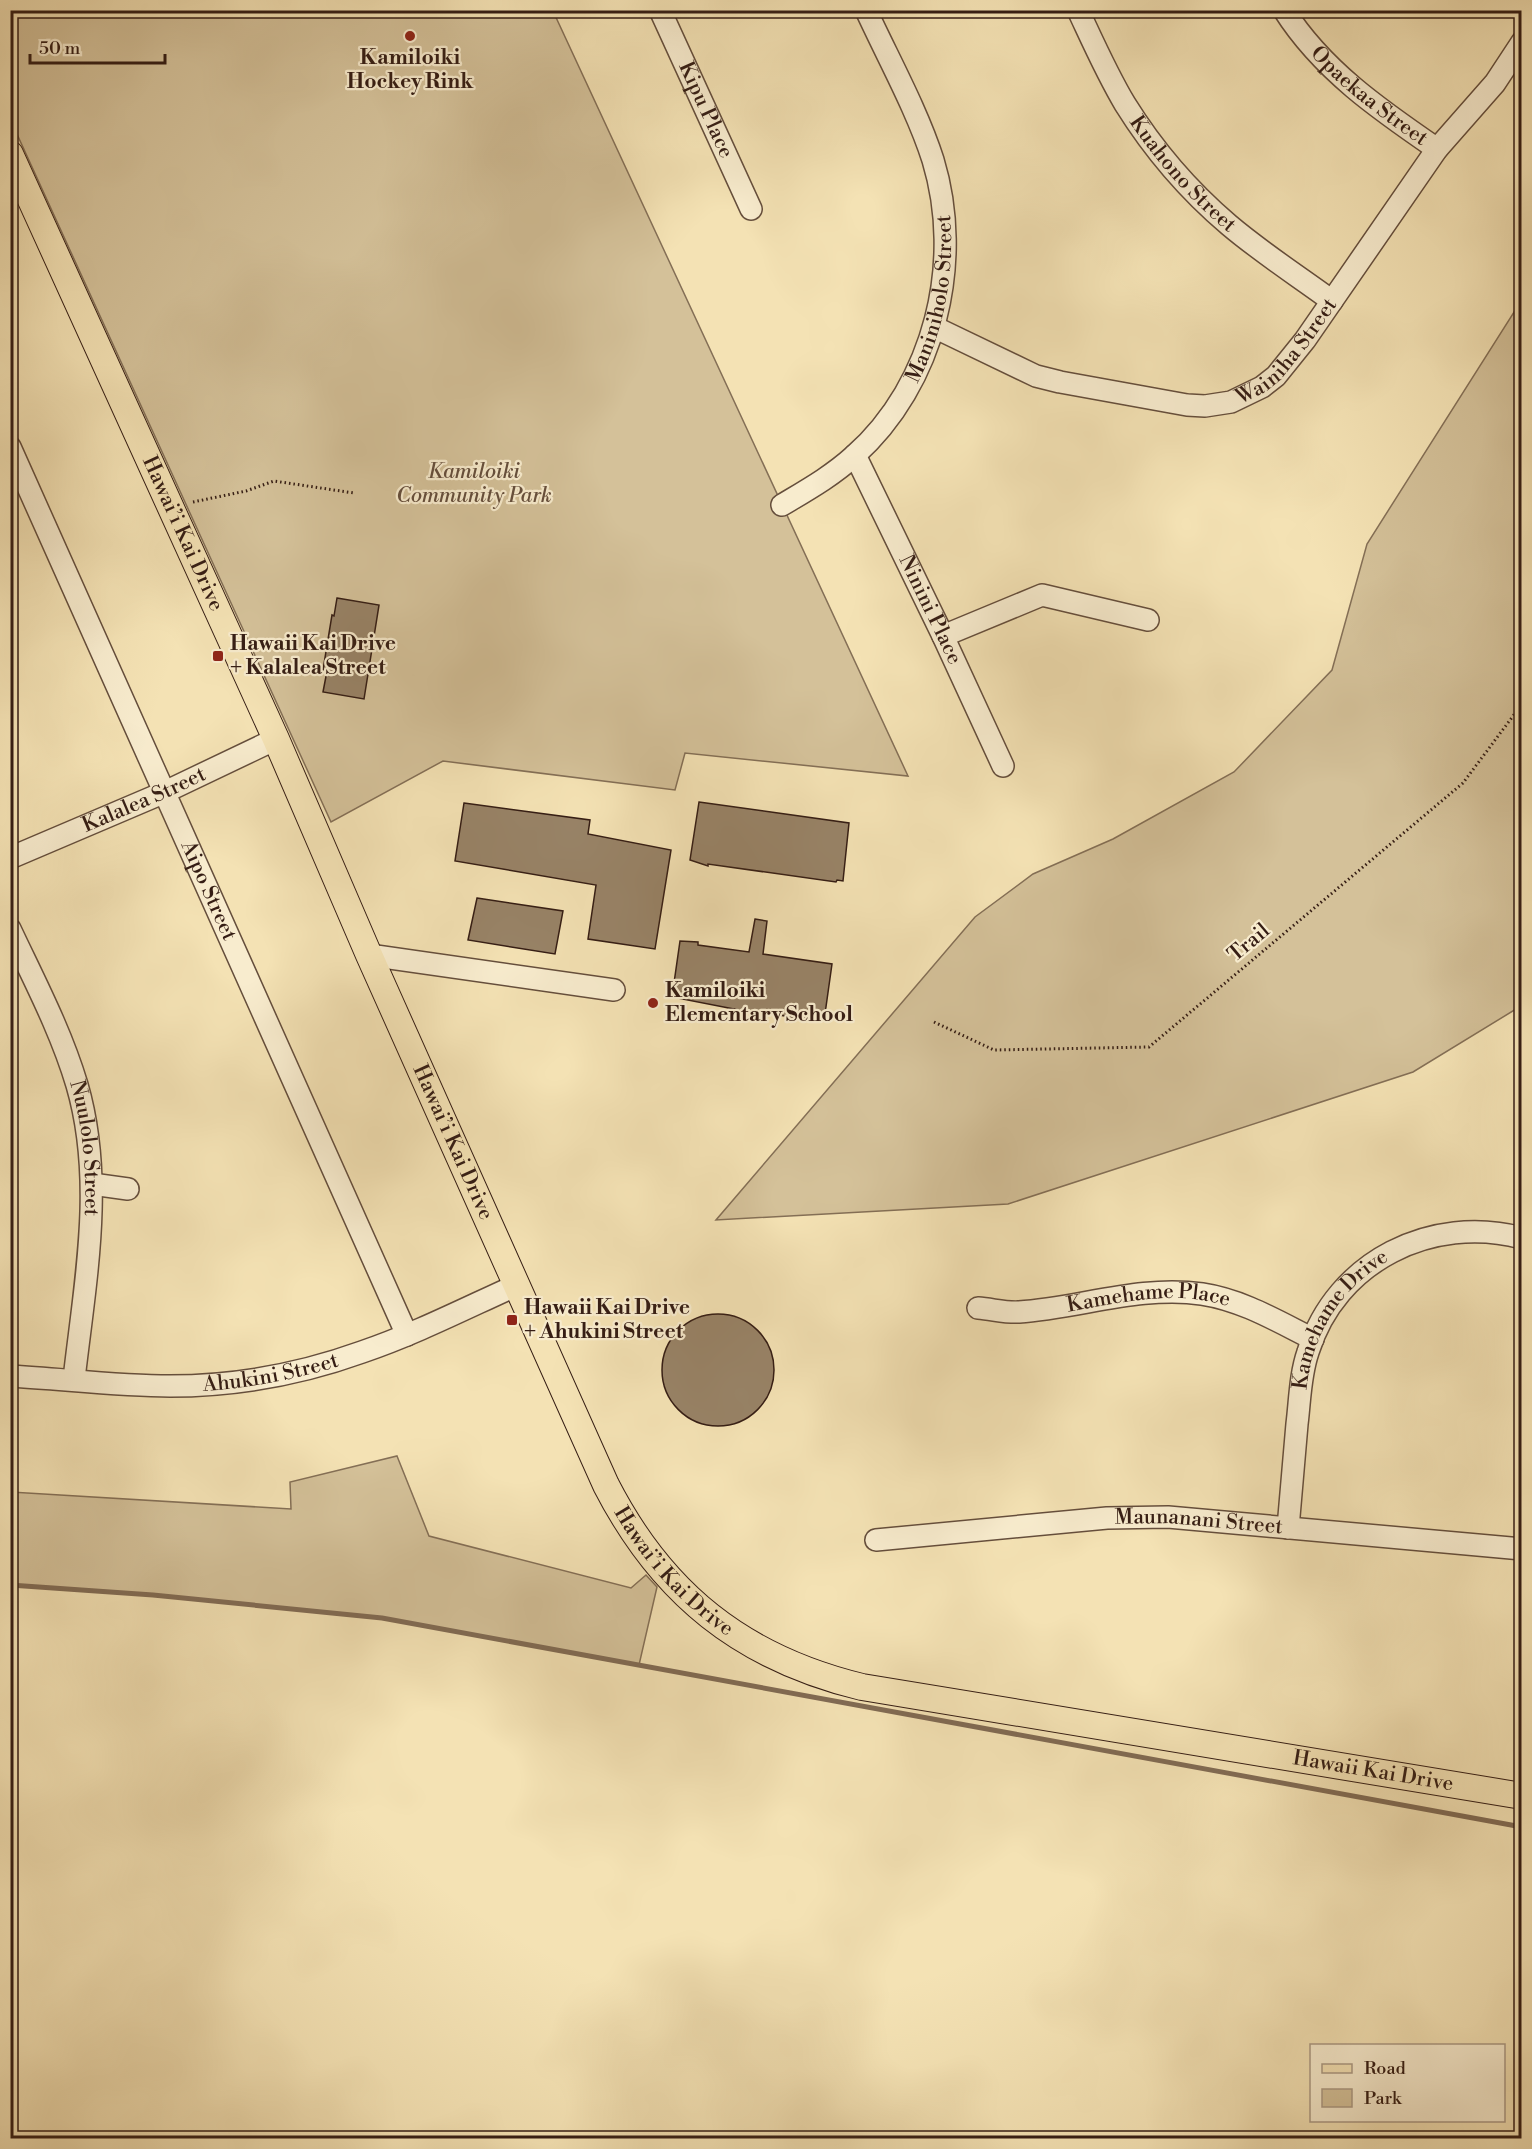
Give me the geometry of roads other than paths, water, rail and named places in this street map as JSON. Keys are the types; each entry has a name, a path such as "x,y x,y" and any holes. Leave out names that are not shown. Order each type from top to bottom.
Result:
{"main road":[{"name":"Hawai’i Kai Drive","path":"10,154 276,739 369,955 606,1485 637,1539 676,1586 699,1607 740,1637 803,1670 862,1687 1227,1747"},
{"name":"Hawaii Kai Drive","path":"1227,1747 1521,1796"}],"street":[{"name":"Kipu Place","path":"660,10 751,209"},
{"name":"Maniniholo Street","path":"783,505 813,487 855,455 888,418 902,398 921,362 934,327 942,291 945,258 944,217 939,184 925,137 866,10"},
{"name":"Kuahono Street","path":"1078,10 1125,104 1172,168 1228,224 1332,301"},
{"name":"Opaekaa Street","path":"1284,10 1308,42 1354,89 1437,149"},
{"name":"Wainiha Street","path":"934,327 1035,376 1060,382 1205,406 1231,402 1262,387 1287,363 1437,149 1495,83 1521,42"},
{"name":"Aipo Street","path":"10,447 406,1335"},
{"name":"Ninini Place","path":"855,455 1003,766"},
{"path":"943,636 1042,596 1148,620"},
{"name":"Kalalea Street","path":"10,858 165,792 276,739"},
{"name":"Nuulolo Street","path":"10,929 54,1023 77,1086 88,1140 92,1184 91,1218 74,1379"},
{"path":"369,955 614,990"},
{"path":"92,1184 128,1189"},
{"name":"Kamehame Drive","path":"1288,1528 1301,1381 1312,1339 1327,1311 1345,1287 1393,1250 1421,1239 1450,1233 1480,1231 1521,1238"},
{"name":"Ahukini Street","path":"10,1376 171,1386 239,1381 315,1366 362,1353 517,1285"},
{"name":"Kamehame Place","path":"978,1308 1018,1312 1149,1292 1185,1292 1237,1303 1312,1339"},
{"name":"Maunanani Street","path":"876,1540 1138,1516 1521,1549"}],"waterway":[{"path":"10,1585 153,1595 382,1618 1522,1827"}],"place":[{"name":"Kamiloiki Hockey Rink","path":"410,36"},
{"name":"Hawaii Kai Drive + Kalalea Street","path":"218,656"},
{"name":"Kamiloiki Elementary School","path":"653,1003"},
{"name":"Hawaii Kai Drive + Ahukini Street","path":"512,1320"}],"park label":[{"name":"Kamiloiki Community Park","path":"474,484"}]}
